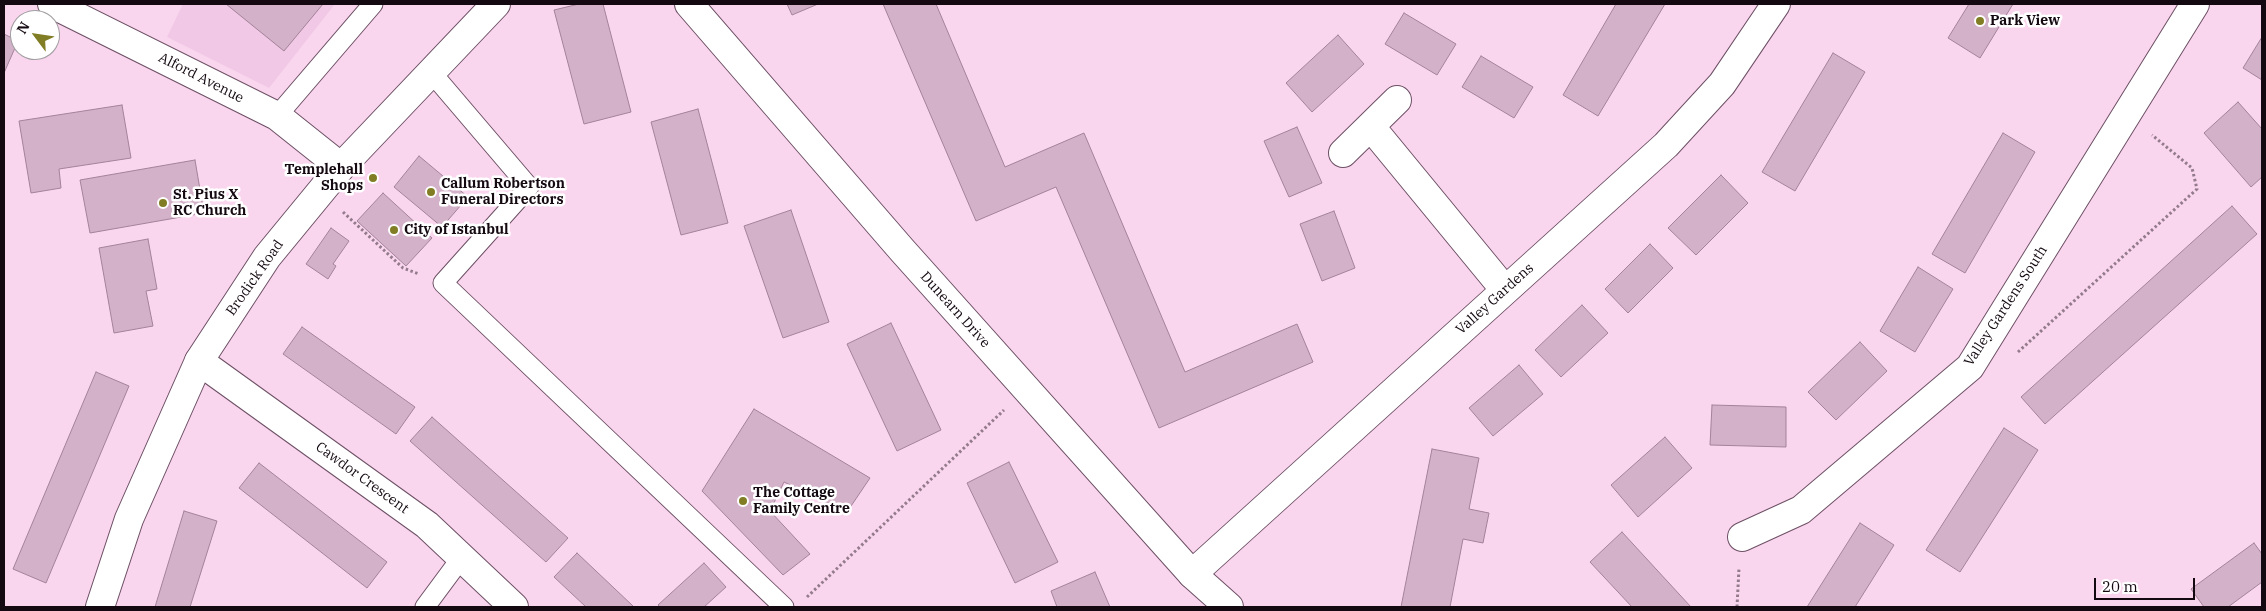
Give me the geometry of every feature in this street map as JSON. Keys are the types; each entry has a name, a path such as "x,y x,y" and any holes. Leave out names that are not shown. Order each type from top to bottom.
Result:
{"street":[{"name":"Alford Avenue","path":"52,4 277,116 341,166"},
{"name":"Brodick Road","path":"100,607 129,519 199,361 267,257 341,166 496,4"},
{"name":"Dunearn Drive","path":"689,4 902,250 1026,389 1192,574 1229,607"},
{"name":"Valley Gardens","path":"1192,574 1666,145 1722,84 1776,4"},
{"name":"Valley Gardens South","path":"1742,537 1801,510 1970,367 2195,4"},
{"path":"1343,153 1397,100"},
{"path":"1371,127 1505,290"},
{"name":"Cawdor Crescent","path":"199,361 427,525 514,607"}],"lane":[{"path":"277,116 373,4"},
{"path":"431,72 529,187 443,283 784,607"},
{"path":"425,607 462,557"}],"path":[{"path":"1970,367 2005,364 2197,189 2192,168 2127,114"},
{"path":"320,191 403,268 443,283"},
{"path":"804,600 1026,389"},
{"path":"1737,607 1742,537"}],"shaded area":[{"path":"183,4 335,4 269,88 167,37"}],"building":[{"path":"226,4 323,4 284,51"},
{"path":"579,4 603,4 631,112 584,124 554,10"},
{"path":"787,4 818,4 792,15"},
{"path":"883,4 936,4 1005,167 1084,133 1185,372 1297,324 1313,362 1159,428 1056,187 976,221"},
{"path":"1616,4 1665,4 1598,116 1563,95"},
{"name":"Park View","path":"1969,4 2013,4 1980,58 1948,38"},
{"path":"1404,13 1456,44 1437,75 1385,44"},
{"path":"4,34 10,37 10,59 4,73"},
{"path":"1338,35 1364,64 1312,112 1286,83"},
{"path":"2262,37 2262,80 2243,68"},
{"path":"1833,53 1865,72 1795,191 1762,172"},
{"path":"1481,56 1533,87 1514,118 1462,87"},
{"path":"2238,102 2262,129 2262,177 2251,187 2204,133"},
{"path":"122,105 131,158 59,169 61,188 31,193 19,121"},
{"path":"698,109 728,223 681,235 651,122"},
{"path":"1297,127 1322,183 1289,197 1264,141"},
{"path":"2003,133 2035,152 1965,273 1932,254"},
{"name":"Callum Robertson Funeral Directors","path":"419,156 468,197 442,227 394,187"},
{"path":"195,160 204,213 90,233 80,180"},
{"path":"1721,175 1748,203 1696,255 1668,228"},
{"name":"City of Istanbul","path":"383,193 432,238 406,266 357,221"},
{"path":"2232,206 2257,234 2045,424 2021,397"},
{"path":"791,210 829,322 783,338 744,226"},
{"path":"1334,211 1355,268 1322,281 1300,224"},
{"path":"331,228 349,241 333,264 336,266 328,279 306,264"},
{"path":"148,239 157,289 146,291 153,326 114,333 99,248"},
{"path":"1650,244 1673,268 1628,313 1605,289"},
{"path":"1918,267 1953,289 1915,352 1880,331"},
{"path":"1582,305 1608,333 1561,377 1535,350"},
{"path":"891,323 941,430 897,451 847,344"},
{"path":"302,327 415,407 396,434 283,354"},
{"path":"1860,342 1887,371 1836,420 1808,392"},
{"path":"1519,365 1543,394 1493,436 1469,408"},
{"path":"96,372 129,386 46,583 13,569"},
{"path":"1712,405 1786,407 1786,447 1710,445"},
{"name":"The Cottage Family Centre","path":"754,409 870,478 847,512 784,482 770,511 810,554 783,575 702,491"},
{"path":"432,417 568,538 546,562 410,441"},
{"path":"2004,428 2038,450 1960,572 1926,550"},
{"path":"1665,437 1692,468 1638,517 1611,485"},
{"path":"1432,449 1479,458 1469,509 1489,513 1483,543 1463,539 1450,607 1401,607"},
{"path":"1009,462 1058,562 1015,583 967,483"},
{"path":"259,463 387,562 367,588 239,488"},
{"path":"184,511 217,521 190,607 155,607"},
{"path":"1860,523 1894,545 1855,607 1807,607"},
{"path":"1622,532 1691,607 1632,607 1590,562"},
{"path":"2254,543 2262,554 2262,582 2228,607 2204,607 2191,589"},
{"path":"577,553 633,607 586,607 554,577"},
{"path":"704,563 726,587 704,607 660,607 658,605"},
{"path":"1095,572 1110,607 1057,607 1051,591"}],"place":[{"name":"Park View","path":"1980,21"},
{"name":"Templehall Shops","path":"373,178"},
{"name":"Callum Robertson Funeral Directors","path":"431,192"},
{"name":"St. Pius X RC Church","path":"163,203"},
{"name":"City of Istanbul","path":"394,230"},
{"name":"The Cottage Family Centre","path":"743,501"}]}
